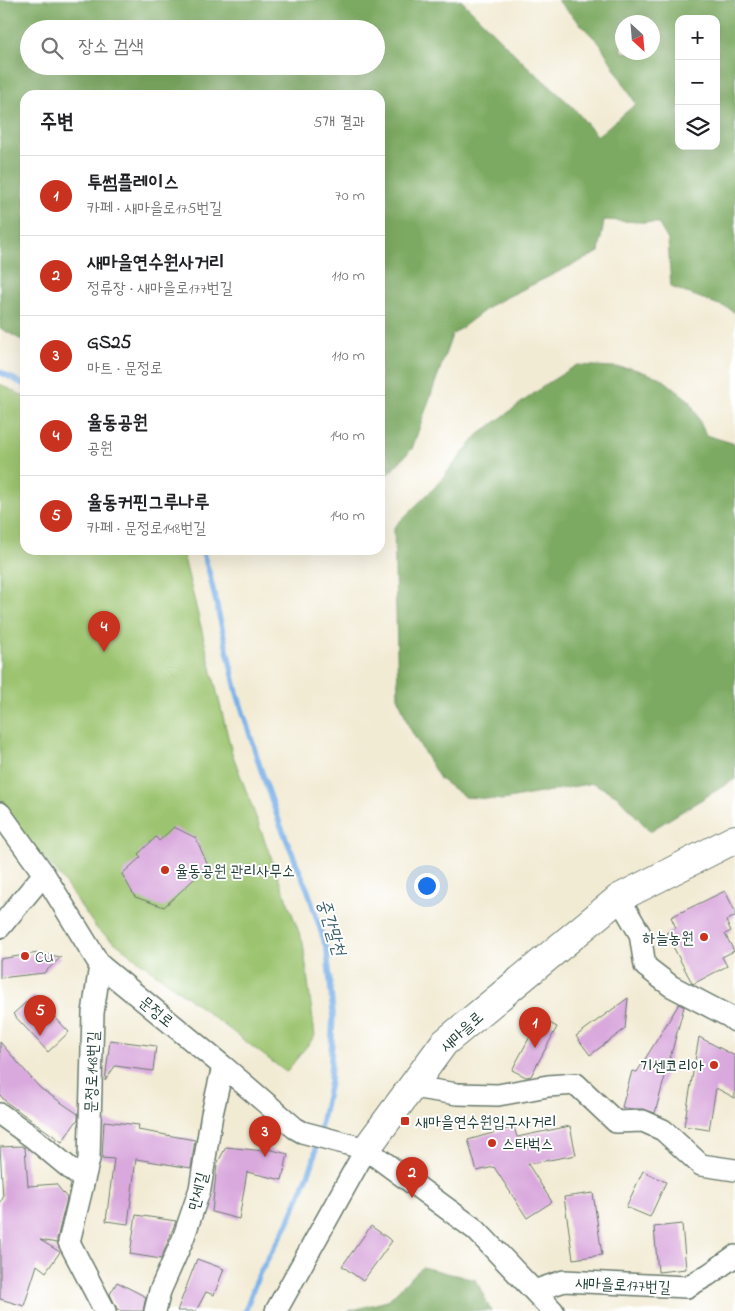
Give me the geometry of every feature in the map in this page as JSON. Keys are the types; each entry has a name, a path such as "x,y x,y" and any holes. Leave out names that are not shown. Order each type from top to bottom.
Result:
{"street":[{"name":"문정로","path":"0,813 44,874 100,964 295,1128 302,1132 366,1149"},
{"name":"새마을로","path":"276,1311 366,1149 444,1043 619,898 735,839"},
{"path":"0,927 44,874"},
{"path":"619,898 640,934 645,966 671,986 735,1021"},
{"name":"문정로148번길","path":"100,964 93,1013 89,1159 69,1242 105,1311"},
{"name":"만세길","path":"154,1311 160,1291 183,1239 200,1189 212,1114 223,1066"},
{"path":"412,1087 457,1094 498,1096 548,1086 576,1084 616,1122 643,1122 650,1124 663,1130 701,1165 735,1170"},
{"path":"0,1114 32,1137 84,1180"},
{"path":"366,1149 476,1230 553,1311"},
{"name":"새마을로177번길","path":"534,1291 564,1281 687,1288 735,1256"}],"green space":[{"path":"0,0 461,0 525,64 572,106 597,136 636,104 600,44 557,0 735,0 735,313 730,309 671,287 668,240 658,223 604,220 599,252 493,304 452,335 412,449 385,477 385,90 20,90 20,339 0,328"},
{"path":"577,365 631,368 661,378 690,401 706,435 735,444 735,779 650,831 616,795 593,783 503,800 465,797 440,779 409,727 398,697 394,527 435,487 478,435 548,383"},
{"path":"0,384 20,394 20,555 183,555 232,753 303,943 315,1036 286,1072 97,929 57,872 20,833 0,798"},
{"path":"422,1267 476,1280 491,1311 349,1311 387,1301"}],"building":[{"name":"율동공원 관리사무소","path":"174,827 196,838 208,866 164,907 135,897 122,874 141,857 138,854 156,837 159,841"},
{"name":"하늘농원","path":"725,891 735,911 735,916 726,921 731,931 725,934 734,951 722,957 727,966 693,984 666,933 676,928 671,917"},
{"path":"38,953 61,957 44,973 0,978 0,959"},
{"path":"34,995 69,1032 48,1052 13,1014"},
{"path":"628,998 625,1029 590,1055 576,1036"},
{"path":"679,1004 684,1007 655,1113 643,1109 622,1107 632,1071 637,1072"},
{"path":"540,1018 557,1027 531,1076 526,1077 512,1070"},
{"path":"699,1037 735,1056 735,1098 716,1088 709,1130 684,1126"},
{"path":"110,1040 156,1046 153,1071 115,1066 105,1081"},
{"path":"0,1042 40,1088 78,1114 78,1119 62,1142 6,1102 0,1095"},
{"path":"104,1121 139,1125 138,1130 195,1140 191,1168 136,1159 128,1224 106,1221 114,1159 102,1158"},
{"path":"570,1126 576,1155 528,1164 552,1202 527,1218 494,1167 477,1171 468,1140 514,1127 517,1137"},
{"path":"22,1146 25,1148 28,1186 56,1184 67,1198 57,1243 40,1240 60,1252 46,1272 37,1265 24,1306 0,1299 0,1202 3,1198 0,1147"},
{"path":"226,1147 264,1151 264,1148 288,1154 282,1180 247,1172 239,1219 212,1212 217,1164"},
{"path":"643,1171 666,1182 650,1217 626,1207"},
{"path":"593,1193 602,1255 573,1259 564,1197"},
{"path":"136,1215 176,1221 161,1259 130,1254"},
{"path":"682,1224 686,1269 658,1272 654,1227"},
{"path":"371,1226 392,1241 363,1281 342,1266"},
{"path":"197,1259 224,1269 214,1295 206,1292 196,1311 177,1311"},
{"path":"117,1282 146,1297 143,1311 121,1311 117,1309 110,1294"}],"waterway":[{"name":"중간말천","path":"0,372 20,382"},
{"name":"중간말천","path":"204,555 237,693 261,770 280,824 308,891 327,950 333,1013 330,1082 313,1163 288,1223 259,1274 245,1311"}],"place":[{"name":"율동공원","path":"104,652"},
{"name":"율동공원 관리사무소","path":"165,870"},
{"name":"하늘농원","path":"704,937"},
{"name":"CU","path":"25,956"},
{"name":"율동커핀그루나루","path":"40,1036"},
{"name":"투썸플레이스","path":"535,1048"},
{"name":"기센코리아","path":"714,1065"},
{"name":"새마을연수원입구사거리","path":"405,1121"},
{"name":"스타벅스","path":"492,1143"},
{"name":"GS25","path":"265,1157"},
{"name":"새마을연수원사거리","path":"412,1198"}]}
